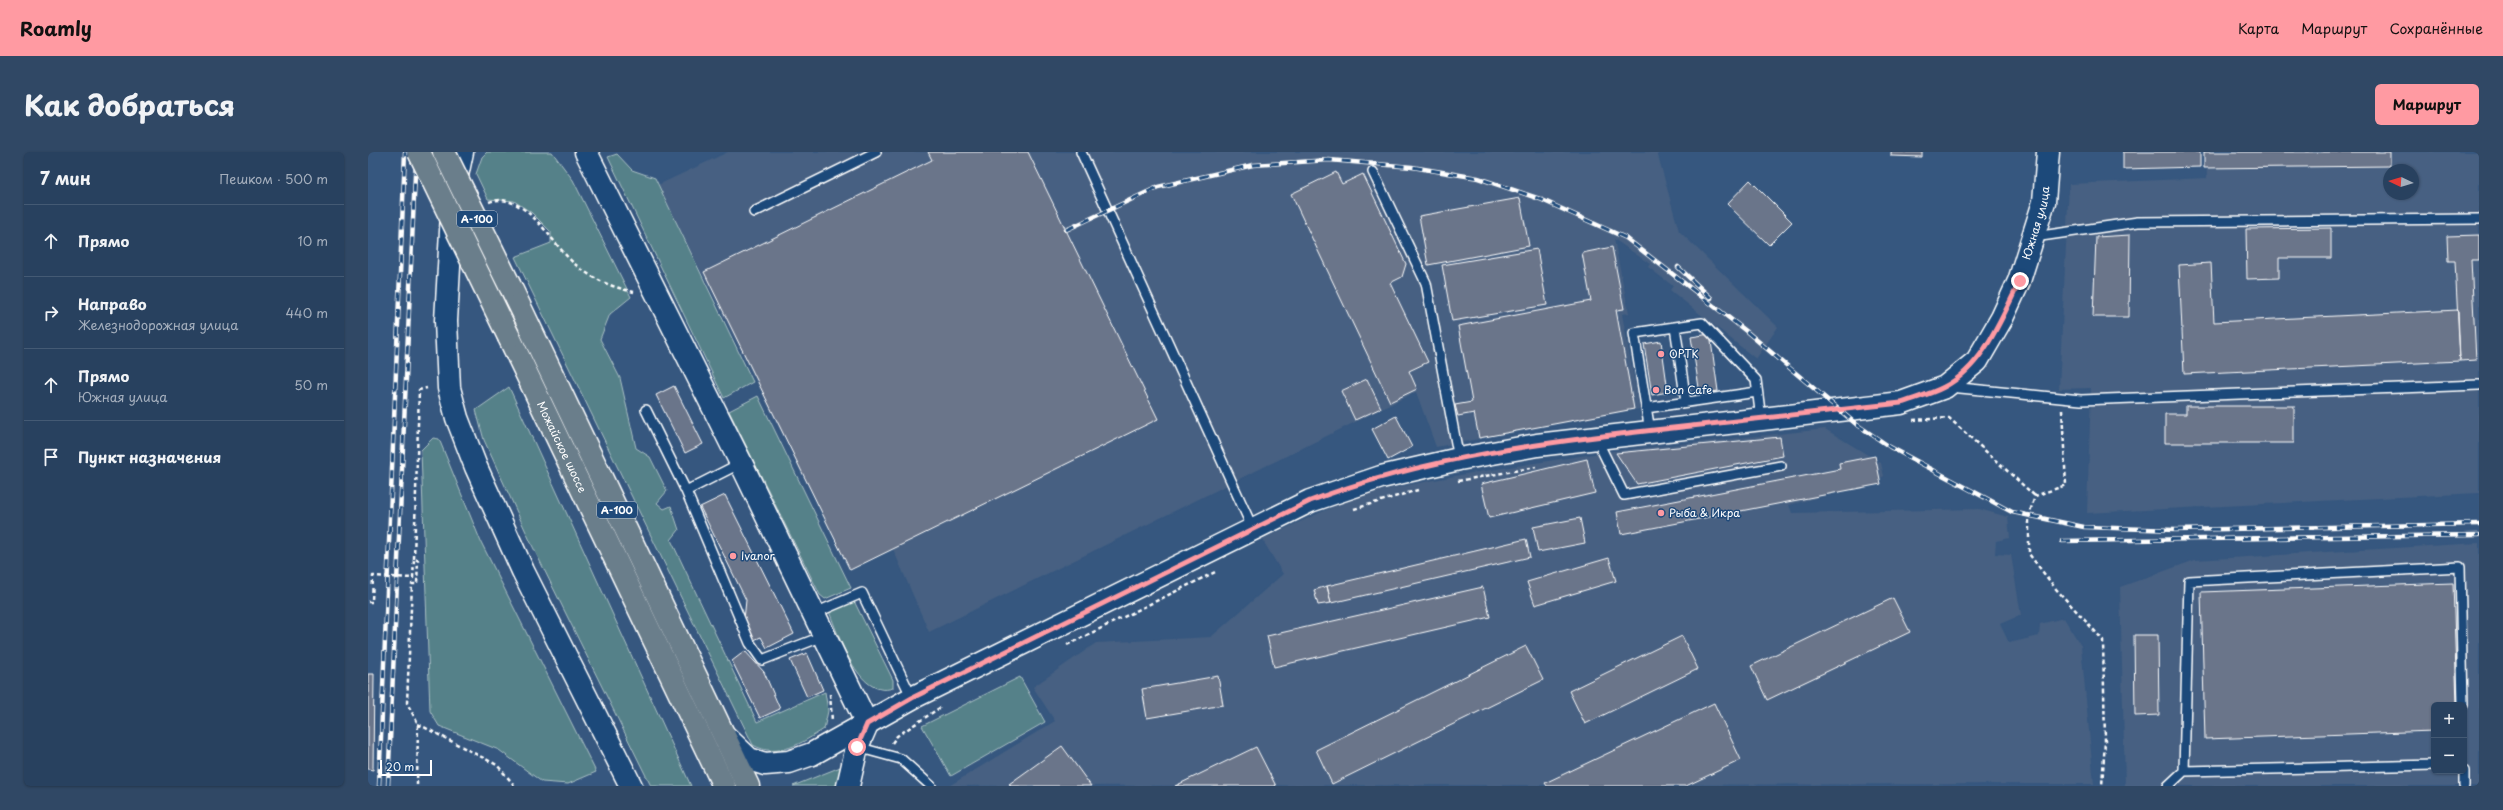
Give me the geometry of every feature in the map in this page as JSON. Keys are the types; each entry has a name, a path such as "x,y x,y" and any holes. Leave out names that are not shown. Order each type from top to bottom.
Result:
{"main road":[{"name":"Можайское шоссе","path":"419,152 722,784"},
{"name":"Можайское шоссе","path":"444,152 510,286 748,786"}],"street":[{"path":"462,152 453,194 446,321 449,388 457,418 476,468 523,571 631,786"},
{"path":"586,152 826,635 867,724 857,747 848,786"},
{"name":"Южная улица","path":"723,734 749,759 765,764 789,762 812,754 912,698 1310,501 1346,487 1459,459 1595,437 1901,403 1945,386 1977,361 2020,281 2044,202 2048,152"}],"lane":[{"path":"754,212 876,152"},
{"path":"1081,152 1253,529"},
{"path":"1373,172 1426,283 1459,459"},
{"path":"2033,238 2138,222 2479,218"},
{"path":"1650,431 1634,332 1702,323 1756,380 1761,419"},
{"path":"1675,327 1686,402"},
{"path":"1945,386 2081,400 2479,385"},
{"path":"1646,408 1757,392"},
{"path":"646,410 686,491 750,643 762,660 826,635"},
{"path":"1595,437 1624,495 1781,466"},
{"path":"686,491 741,463"},
{"path":"2184,771 2189,581 2460,567 2463,702"},
{"path":"815,613 862,593 912,698"},
{"path":"857,747 901,759 931,786"},
{"path":"2168,786 2184,771 2431,765"},
{"path":"2464,774 2464,786"}],"path":[{"path":"487,203 494,200 519,205 542,226 575,265 608,286 635,292"},
{"path":"368,602 372,602 373,576 413,578 419,390 428,388"},
{"path":"2035,496 2066,485 2061,398"},
{"path":"1911,421 1949,418 2035,496"},
{"path":"1452,482 1543,466"},
{"path":"1348,510 1422,489"},
{"path":"2035,496 2029,516 2029,554 2056,589 2103,640 2105,741 2102,786"},
{"path":"414,559 418,560 418,566 417,584 412,584 407,703 418,724 417,786"},
{"path":"1062,648 1222,568"},
{"path":"829,691 832,728"},
{"path":"884,754 897,736 942,706"},
{"path":"418,724 497,764 515,786"}],"shaded area":[{"path":"728,152 1657,152 1679,231 1778,327 1756,359 1670,290 1673,286 1648,267 1650,264 1614,239 1629,313 1622,314 1640,409 1436,447 1416,392 929,632 893,549 850,570 658,185"},
{"path":"2206,152 2479,152 2479,493 2087,513 2091,388 2059,389 2069,184 2207,178"},
{"path":"1825,429 1881,463 1884,476 1871,484 1789,505 1792,513 1979,509 2008,517 2010,538 1996,541 1995,554 2011,555 2021,615 2000,624 2009,643 2039,636 2040,624 2064,618 2081,646 2094,784 949,786 1055,721 1033,687 1096,643 1211,637 1283,574 1262,539 1361,494 1471,473 1613,451"},
{"path":"2479,543 2479,786 2125,786 2120,587 2195,560"}],"green space":[{"path":"487,152 552,152 573,180 631,297 610,314 600,339 620,378 636,448 650,457 667,491 657,503 664,509 671,506 679,530 671,540 757,722 825,692 828,711 824,729 798,744 781,750 762,749 753,745 515,257 551,243 551,232 532,213 514,201 488,199 476,174 482,157"},
{"path":"617,154 632,170 655,178 753,382 724,398 608,157"},
{"path":"509,387 691,786 651,786 532,545 484,440 476,410"},
{"path":"758,396 851,588 825,599 820,595 729,411"},
{"path":"433,438 439,439 481,542 596,772 568,784 542,782 499,750 439,726 430,711 421,450"},
{"path":"852,597 893,680 893,688 881,689 869,684 860,675 851,662 837,633 828,609"},
{"path":"1020,677 1045,722 951,776 922,726"},
{"path":"843,766 840,786 793,786"}],"building":[{"path":"928,152 1028,152 1158,419 850,570 704,272 932,160"},
{"path":"1891,152 1922,152 1922,157 1891,156"},
{"path":"2123,152 2200,152 2200,167 2123,169"},
{"path":"2204,152 2390,152 2390,164 2383,164 2383,166 2204,168"},
{"path":"1336,172 1342,184 1363,174 1406,264 1402,277 1390,283 1428,362 1409,371 1417,389 1390,402 1291,194"},
{"path":"1750,180 1792,222 1769,245 1727,204"},
{"path":"1520,198 1529,246 1428,265 1419,216"},
{"path":"2331,228 2331,258 2279,258 2279,278 2247,279 2246,229"},
{"path":"2130,235 2129,317 2093,317 2096,237"},
{"path":"2479,235 2479,260 2471,260 2476,360 2460,361 2455,261 2448,261 2447,236"},
{"path":"1612,247 1624,309 1616,310 1634,409 1479,438 1474,413 1458,416 1455,405 1472,402 1458,326 1591,301 1582,253"},
{"path":"1537,249 1547,305 1452,321 1442,265"},
{"path":"2211,263 2214,322 2458,310 2460,361 2184,374 2179,265"},
{"path":"1710,334 1718,391 1700,394 1691,337"},
{"path":"1661,341 1668,392 1652,395 1644,344"},
{"path":"1367,379 1381,408 1355,420 1341,391"},
{"path":"674,386 703,444 685,453 656,395"},
{"path":"2186,406 2294,406 2294,443 2165,443 2165,414 2186,414"},
{"path":"1396,416 1412,447 1388,460 1372,429"},
{"path":"1780,437 1783,456 1637,484 1616,453"},
{"path":"1875,456 1881,484 1621,534 1617,512 1840,469 1839,463"},
{"path":"1587,459 1595,493 1489,518 1481,484"},
{"path":"725,495 794,634 767,648 761,637 754,640 744,620 746,600 700,507"},
{"path":"1580,518 1585,543 1538,552 1533,527"},
{"path":"1526,539 1530,557 1331,603 1327,586"},
{"path":"1609,558 1616,581 1535,605 1527,582"},
{"path":"2453,583 2457,702 2431,702 2431,731 2205,739 2201,592"},
{"path":"1327,586 1331,603 1318,605 1314,590"},
{"path":"1483,587 1490,617 1274,667 1267,636"},
{"path":"1893,598 1910,632 1767,700 1751,666"},
{"path":"2134,635 2158,635 2159,715 2135,716"},
{"path":"1682,636 1698,669 1585,724 1569,691"},
{"path":"1526,646 1543,680 1332,784 1316,750"},
{"path":"745,651 764,672 780,709 760,718 732,661"},
{"path":"807,653 823,690 807,697 790,660"},
{"path":"368,674 374,674 373,770 368,769"},
{"path":"1218,676 1223,705 1147,718 1142,689"},
{"path":"1714,703 1741,760 1686,786 1547,786 1545,783"},
{"path":"1062,746 1091,786 1011,786 1009,784"},
{"path":"1256,747 1276,786 1175,786"}],"railway":[{"path":"379,786 405,152"},
{"path":"388,786 416,152"},
{"path":"1066,230 1158,187 1253,165 1329,160 1412,167 1478,178 1540,199 1626,238 1746,331 1856,424 1890,447 2012,512 2084,527 2175,530 2479,524"},
{"path":"1678,267 1711,298"},
{"path":"2062,541 2479,535"}],"place":[{"name":"ОРТК","path":"1661,354"},
{"name":"Bon Cafe","path":"1656,390"},
{"name":"Рыба & Икра","path":"1661,513"},
{"name":"Ivanor","path":"733,556"}],"route":[{"path":"857,747 867,724 912,698 1310,501 1346,487 1381,477 1459,459 1537,445 1595,437 1901,403 1945,386 1977,361 2002,318 2020,281"}]}
